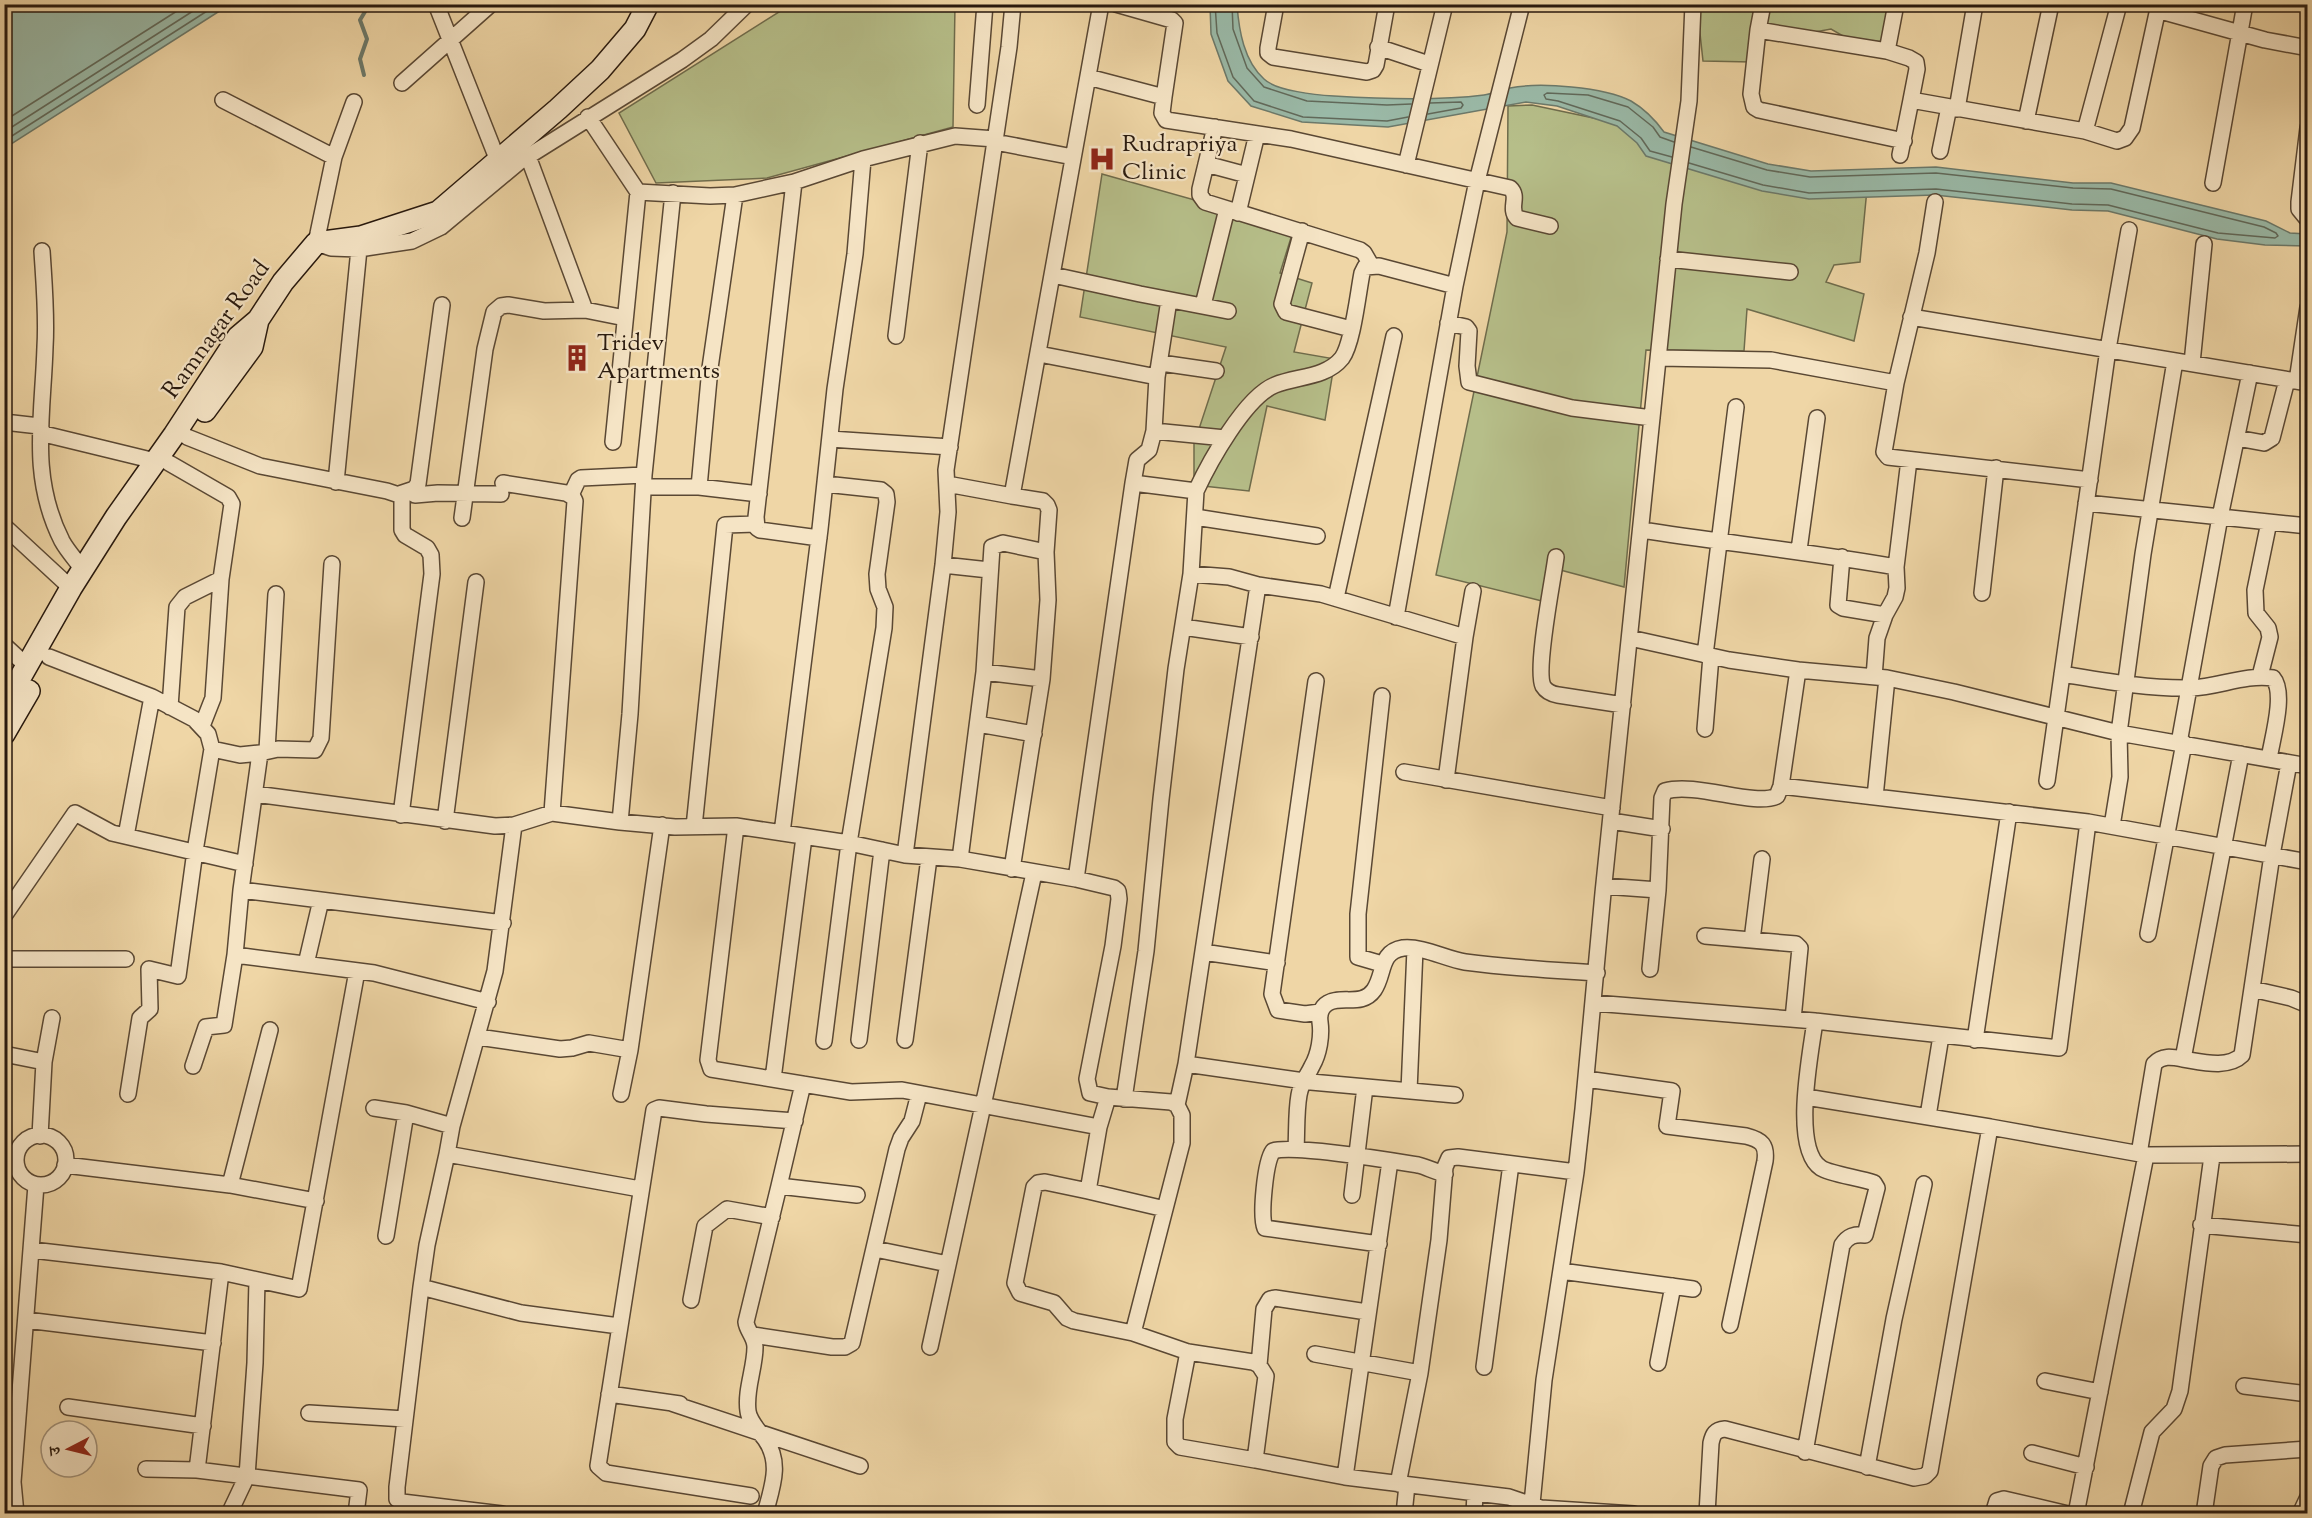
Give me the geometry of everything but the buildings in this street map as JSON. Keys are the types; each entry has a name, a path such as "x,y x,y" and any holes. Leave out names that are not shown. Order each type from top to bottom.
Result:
{"main road":[{"path":"316,243 361,237 438,212 600,70 635,29 648,4"},
{"name":"Ramnagar Road","path":"4,706 116,517 162,462 238,337 258,320 288,275 316,243"},
{"path":"4,734 162,462 187,436 252,347 258,320"}],"street":[{"path":"436,4 498,161"},
{"path":"402,83 491,4"},
{"path":"354,102 334,157 316,243 331,248 359,249 412,242 441,226 528,156 682,60 711,39 747,4"},
{"path":"977,105 985,4"},
{"path":"905,855 943,565 948,512 946,470 1013,4"},
{"path":"1012,496 1101,4"},
{"path":"1116,4 1172,20 1175,23 1162,113 1166,120 1326,146 1510,188 1514,191 1513,208 1517,218 1550,226"},
{"path":"1276,4 1268,48 1268,53 1273,57 1367,72 1373,70 1376,65 1387,4"},
{"path":"1406,165 1445,4"},
{"path":"1396,617 1455,286 1477,181 1521,4"},
{"path":"1531,1509 1544,1380 1576,1172 1668,259 1687,120 1693,4"},
{"path":"1758,30 1887,51 1916,62 1917,69 1902,148 1754,107 1751,94 1758,30 1763,4"},
{"path":"1887,51 1896,4"},
{"path":"1940,151 1953,108 1975,4"},
{"path":"2026,121 2051,4"},
{"path":"2085,131 2118,4"},
{"path":"2213,183 2244,4"},
{"path":"1911,100 2085,131 2117,141 2125,138 2132,128 2158,7 2238,33 2307,48"},
{"path":"983,28 1011,30"},
{"path":"1378,47 1430,64"},
{"path":"1088,76 1164,97"},
{"path":"223,100 334,157"},
{"path":"588,117 638,192 613,442"},
{"path":"1215,127 1200,189 1202,199 1209,204 1360,250 1371,265"},
{"path":"2307,128 2299,202 2307,220"},
{"path":"1203,305 1232,211 1247,175 1257,134"},
{"path":"638,192 735,195 795,182 920,143 966,135 1073,157"},
{"path":"896,336 920,143"},
{"path":"528,156 585,310"},
{"path":"782,834 855,254 863,159"},
{"path":"1206,164 1247,175"},
{"path":"795,182 756,524 758,528 768,532 819,538"},
{"path":"620,822 630,714 644,481 673,193"},
{"path":"699,487 710,368 735,195"},
{"path":"1935,202 1927,253 1896,383 1884,452 1888,457 1909,460 2090,480"},
{"path":"2047,782 2108,349 2129,230"},
{"path":"1302,231 1282,304 1283,309 1286,312 1351,329"},
{"path":"2192,363 2204,244"},
{"path":"336,482 359,249"},
{"path":"42,251 45,348 39,426 40,471 45,495 78,579"},
{"path":"1668,259 1790,272"},
{"path":"1124,1100 1146,951 1161,799 1191,574 1196,491 1211,459 1260,394 1267,389 1333,367 1343,356 1365,267 1371,265 1455,286"},
{"path":"1053,275 1228,311"},
{"path":"1076,879 1133,483 1137,460 1149,450 1154,430 1159,370 1169,300"},
{"path":"187,436 260,466 399,494 414,489 418,484 442,305"},
{"path":"462,518 485,349 494,312 501,306 508,305 544,311 585,310 625,318"},
{"path":"2237,438 2264,443 2272,438 2297,381 2306,332 2307,307"},
{"path":"1911,317 2297,381"},
{"path":"1448,323 1466,327 1470,331 1467,366 1469,382 1572,408 1652,418"},
{"path":"1336,598 1394,336"},
{"path":"1039,354 1159,370 1216,371"},
{"path":"1659,358 1771,360 1896,383"},
{"path":"2112,826 2120,777 2119,733 2175,361"},
{"path":"2148,934 2167,836 2189,688 2220,517 2250,373"},
{"path":"1705,729 1708,655 1736,407"},
{"path":"1799,550 1817,418"},
{"path":"4,422 39,426"},
{"path":"39,426 44,434 162,462 228,497 231,501 220,579 213,698 202,726"},
{"path":"1154,430 1225,438"},
{"path":"830,439 950,447"},
{"path":"1875,797 1881,677 1877,638 1885,615 1895,597 1896,567 1909,460"},
{"path":"1982,593 1996,468"},
{"path":"571,495 578,480 597,476 759,494"},
{"path":"1133,483 1196,491"},
{"path":"824,1041 849,843 884,628 885,607 878,589 878,574 887,502 886,494 881,490 825,484"},
{"path":"947,484 1043,501 1047,504 1048,600 1042,679 1012,869"},
{"path":"415,495 502,489 571,495"},
{"path":"399,494 403,500 402,530 405,535 427,548 431,555 432,574 401,815"},
{"path":"552,813 574,501 571,495"},
{"path":"2086,503 2307,526"},
{"path":"1195,517 1317,537"},
{"path":"2260,676 2270,637 2268,628 2256,614 2255,590 2270,522"},
{"path":"694,827 725,525 756,524"},
{"path":"4,526 78,579"},
{"path":"1641,530 1719,542 1799,550 1896,567"},
{"path":"960,859 984,672 990,592 990,554 995,544 1003,543 1046,552"},
{"path":"1556,557 1543,642 1541,676 1544,687 1558,695 1623,705"},
{"path":"1842,557 1838,605 1843,608 1885,615"},
{"path":"212,749 240,755 310,751 318,747 321,738 332,564"},
{"path":"943,565 989,570"},
{"path":"1191,574 1229,577 1258,585 1300,590 1336,598 1465,637"},
{"path":"170,707 177,607 185,597 220,579"},
{"path":"445,821 476,582"},
{"path":"1177,1105 1186,1064 1258,585"},
{"path":"1446,780 1473,591"},
{"path":"193,1066 206,1027 224,1025 235,956 241,890 263,752 276,594"},
{"path":"1183,627 1251,638"},
{"path":"1630,638 1708,655 1798,670 1881,677 2119,733 2307,766"},
{"path":"4,645 28,667"},
{"path":"49,657 152,697 170,707 202,726 208,734 212,749 178,976 149,969 150,1009 140,1018 128,1094"},
{"path":"1650,969 1658,890 1662,798 1665,791 1672,789 1703,791 1763,800 1777,796 1781,786 1798,670"},
{"path":"984,672 1042,679"},
{"path":"2062,674 2126,684 2189,688 2214,686 2260,676 2273,678 2278,684 2280,696 2269,759"},
{"path":"1316,681 1272,994 1278,1010 1305,1014 1320,1012"},
{"path":"1382,696 1356,948 1358,957 1382,964"},
{"path":"126,836 152,697"},
{"path":"978,724 1034,734"},
{"path":"2183,1059 2241,754"},
{"path":"2076,1514 2143,1155 2154,1064 2158,1059 2168,1057 2207,1063 2230,1062 2236,1061 2242,1055 2272,855 2289,762"},
{"path":"1404,772 1612,814 1662,829"},
{"path":"1781,786 2088,822 2307,862"},
{"path":"255,794 495,826 514,825 552,813 662,825 736,826 849,843 905,855 960,859 1076,879 1114,888 1118,891 1119,899 1113,946 1087,1079 1090,1092 1124,1100 1172,1102 1177,1105 1182,1115 1182,1143 1133,1333"},
{"path":"4,916 75,813 112,833 245,864"},
{"path":"1975,1040 2009,813"},
{"path":"1594,1003 1815,1021 2059,1048 2088,822"},
{"path":"502,1514 399,1501 397,1487 427,1245 452,1126 488,1002 503,924 514,825"},
{"path":"621,1094 630,1050 662,825"},
{"path":"736,826 709,1065 711,1069 851,1092 902,1090 1099,1127"},
{"path":"773,1079 804,837"},
{"path":"859,1040 882,850"},
{"path":"905,1040 929,858"},
{"path":"1752,940 1762,859"},
{"path":"930,1347 1034,873"},
{"path":"1604,886 1658,890"},
{"path":"241,890 503,924"},
{"path":"306,964 321,900"},
{"path":"1705,936 1796,944 1800,948 1793,1019"},
{"path":"1296,1149 1302,1080 1312,1068 1316,1058 1321,1030 1320,1012 1326,1004 1332,1001 1365,998 1373,992 1382,964 1389,954 1403,948 1415,949 1462,961 1492,965 1597,973"},
{"path":"1408,1091 1415,949"},
{"path":"1203,952 1277,963"},
{"path":"235,956 374,973 488,1002"},
{"path":"4,959 126,959"},
{"path":"32,1250 221,1272 299,1289 357,971"},
{"path":"2252,989 2291,998 2307,1005"},
{"path":"40,1136 44,1062 52,1018"},
{"path":"1805,1452 1842,1245 1846,1238 1856,1234 1865,1234 1877,1188 1874,1183 1822,1168 1813,1159 1805,1134 1806,1097 1815,1021"},
{"path":"230,1185 270,1030"},
{"path":"1928,1116 1941,1036"},
{"path":"478,1037 560,1049 589,1043 630,1050"},
{"path":"4,1054 44,1062"},
{"path":"1186,1064 1302,1080 1455,1095"},
{"path":"1586,1079 1672,1091 1667,1126 1746,1136 1757,1139 1763,1144 1766,1150 1765,1161 1730,1325"},
{"path":"765,1514 775,1464 773,1451 748,1414 747,1403 755,1350 753,1335 746,1326 747,1312 803,1084"},
{"path":"1352,1195 1365,1087"},
{"path":"753,1335 832,1347 845,1347 852,1343 897,1149 912,1121 919,1094"},
{"path":"1088,1191 1099,1127 1108,1097"},
{"path":"1806,1097 1928,1116 2143,1155 2307,1154"},
{"path":"374,1108 406,1113 452,1126"},
{"path":"751,1496 606,1473 598,1466 654,1110 659,1108 795,1121"},
{"path":"386,1236 406,1113"},
{"path":"1707,1514 1711,1443 1713,1435 1718,1430 1725,1429 1805,1452 1914,1478 1925,1476 1930,1471 1990,1127"},
{"path":"47,1136 59,1144 65,1157 65,1165 58,1179 51,1183 36,1185 22,1177 10,1157 25,1141 47,1136"},
{"path":"1380,1244 1265,1228 1263,1211 1271,1155 1278,1149 1296,1149 1421,1165 1445,1174"},
{"path":"447,1154 640,1189"},
{"path":"2131,1514 2152,1432 2174,1409 2178,1401 2212,1156"},
{"path":"1404,1514 1402,1485 1439,1240 1446,1162 1453,1157 1576,1172"},
{"path":"1345,1477 1367,1312 1380,1244 1390,1161"},
{"path":"1484,1367 1511,1164"},
{"path":"65,1165 230,1185 316,1201"},
{"path":"1165,1209 1045,1182 1038,1183 1034,1186 1015,1283 1017,1290 1020,1293 1054,1303 1067,1318 1074,1321 1133,1333 1188,1352 1260,1365"},
{"path":"1867,1467 1894,1319 1924,1184"},
{"path":"16,1514 13,1482 36,1185"},
{"path":"779,1186 857,1196"},
{"path":"691,1300 705,1226 727,1209 772,1217"},
{"path":"2201,1226 2307,1235"},
{"path":"875,1249 948,1264"},
{"path":"1561,1271 1693,1288"},
{"path":"197,1470 221,1272"},
{"path":"229,1514 247,1476 255,1363 257,1280"},
{"path":"1658,1363 1673,1286"},
{"path":"421,1287 521,1312 619,1326"},
{"path":"1255,1460 1266,1376 1260,1365 1264,1309 1270,1299 1367,1312"},
{"path":"26,1320 213,1343"},
{"path":"1188,1352 1175,1419 1175,1442 1180,1447 1345,1477 1509,1497 1531,1509 1634,1514"},
{"path":"1315,1354 1420,1373"},
{"path":"2045,1381 2100,1392"},
{"path":"2244,1386 2307,1394"},
{"path":"609,1394 748,1414"},
{"path":"671,1403 860,1466"},
{"path":"68,1407 202,1426"},
{"path":"309,1413 405,1419"},
{"path":"2204,1514 2211,1466 2216,1458 2225,1455 2307,1449"},
{"path":"2032,1453 2086,1467"},
{"path":"146,1469 197,1470 359,1490 356,1514"},
{"path":"1474,1514 1475,1493"},
{"path":"2300,1514 2307,1497"},
{"path":"1993,1514 1997,1501 2004,1499 2068,1514"}],"green space":[{"path":"1875,4 1891,9 1887,42 1850,40 1831,29 1782,38 1766,24 1769,5"},
{"path":"790,5 955,5 953,127 767,178 656,183 619,113"},
{"path":"1699,5 1759,5 1752,62 1703,61"},
{"path":"1532,105 1636,127 1661,150 1867,189 1860,262 1834,265 1826,282 1864,294 1854,341 1747,309 1744,351 1646,350 1624,587 1549,567 1546,602 1436,575 1507,232 1508,106"},
{"path":"1102,174 1294,228 1280,273 1312,283 1294,352 1335,359 1325,420 1267,406 1249,491 1194,485 1194,444 1226,347 1080,317"}],"water":[{"path":"5,4 229,4 229,5 5,148"},
{"path":"1210,5 1237,5 1241,35 1247,55 1257,72 1270,83 1287,89 1327,95 1409,99 1484,95 1523,86 1589,89 1631,101 1649,115 1664,132 1768,164 1811,171 1936,167 2073,183 2111,183 2266,221 2290,233 2307,234 2307,246 2265,245 2217,239 2108,211 2072,210 1935,195 1809,199 1762,191 1646,156 1637,143 1617,126 1557,106 1526,102 1388,127 1302,122 1251,106 1228,81 1211,34"}],"waterway":[{"path":"364,75 360,59 367,39 360,20 366,10 365,4"}],"place":[{"name":"Rudrapriya Clinic","path":"1102,159"},
{"name":"Tridev Apartments","path":"577,358"}]}
